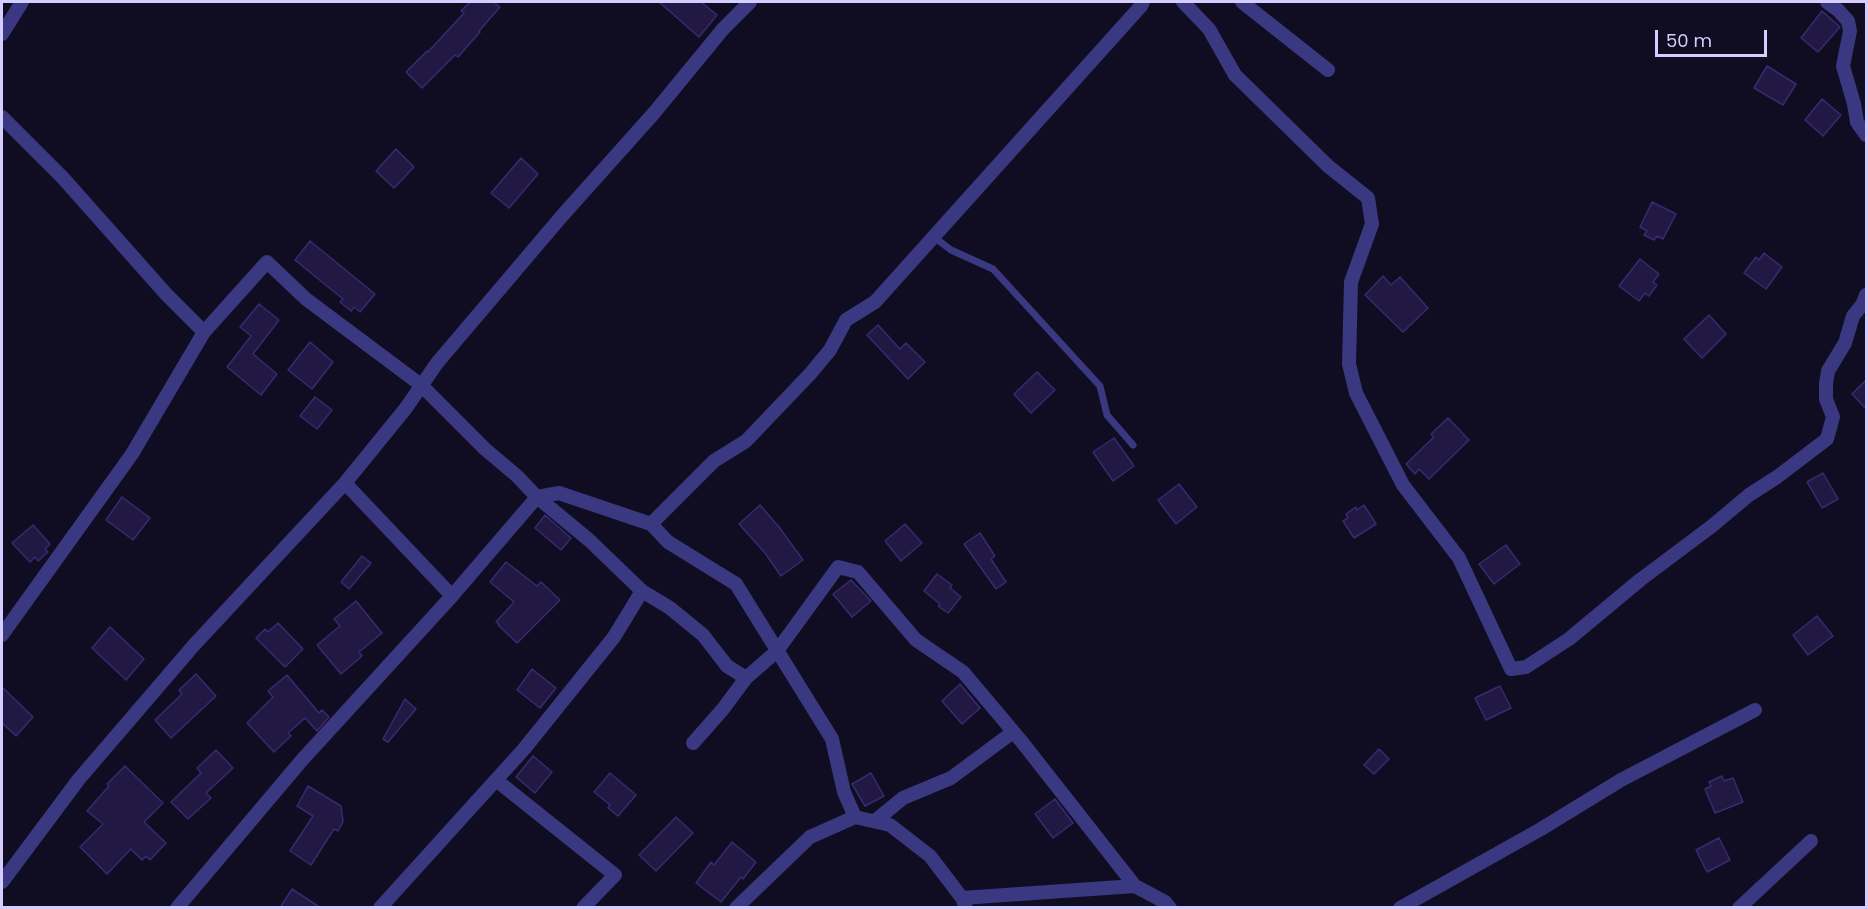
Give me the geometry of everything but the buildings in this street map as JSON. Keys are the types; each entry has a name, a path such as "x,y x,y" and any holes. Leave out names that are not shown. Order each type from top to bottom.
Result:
{"street":[{"path":"2,34 22,2"},
{"path":"2,882 79,779 194,645 345,483 406,408 437,363 561,217 654,113 723,29 750,2"},
{"path":"651,524 714,462 746,441 830,350 846,320 875,302 1143,2"},
{"path":"1183,2 1209,29 1235,75 1328,166 1368,198 1372,224 1351,282 1349,364 1356,393 1403,485 1459,558 1511,669 1526,667 1569,639 1749,495 1827,439 1833,417 1826,399 1828,371 1845,343 1853,316 1862,305 1866,295"},
{"path":"1242,2 1328,70"},
{"path":"1827,2 1848,21 1850,31 1843,66 1857,122 1866,135"},
{"path":"2,117 63,178 166,294 204,332"},
{"path":"2,634 132,454 204,332 267,262 306,299 421,385 537,497 589,540 642,591 670,608 703,635 727,666 746,678"},
{"path":"345,483 452,596"},
{"path":"177,908 302,760 452,596 537,497 559,493 651,524 668,542 736,584 832,739 844,792 855,817"},
{"path":"693,743 746,678 777,651 838,567 858,572 916,640 963,672 1135,886 1165,902 1170,908"},
{"path":"380,908 524,749 614,637 642,591"},
{"path":"1400,908 1541,829 1622,780 1755,710"},
{"path":"875,821 903,798 951,778 1013,732"},
{"path":"496,780 615,875 583,908"},
{"path":"736,908 810,837 855,817 890,825 930,856 964,903 1135,886"},
{"path":"1739,908 1811,840"}],"lane":[{"path":"934,237 951,250 993,269 1100,386 1107,415 1133,445"}]}
